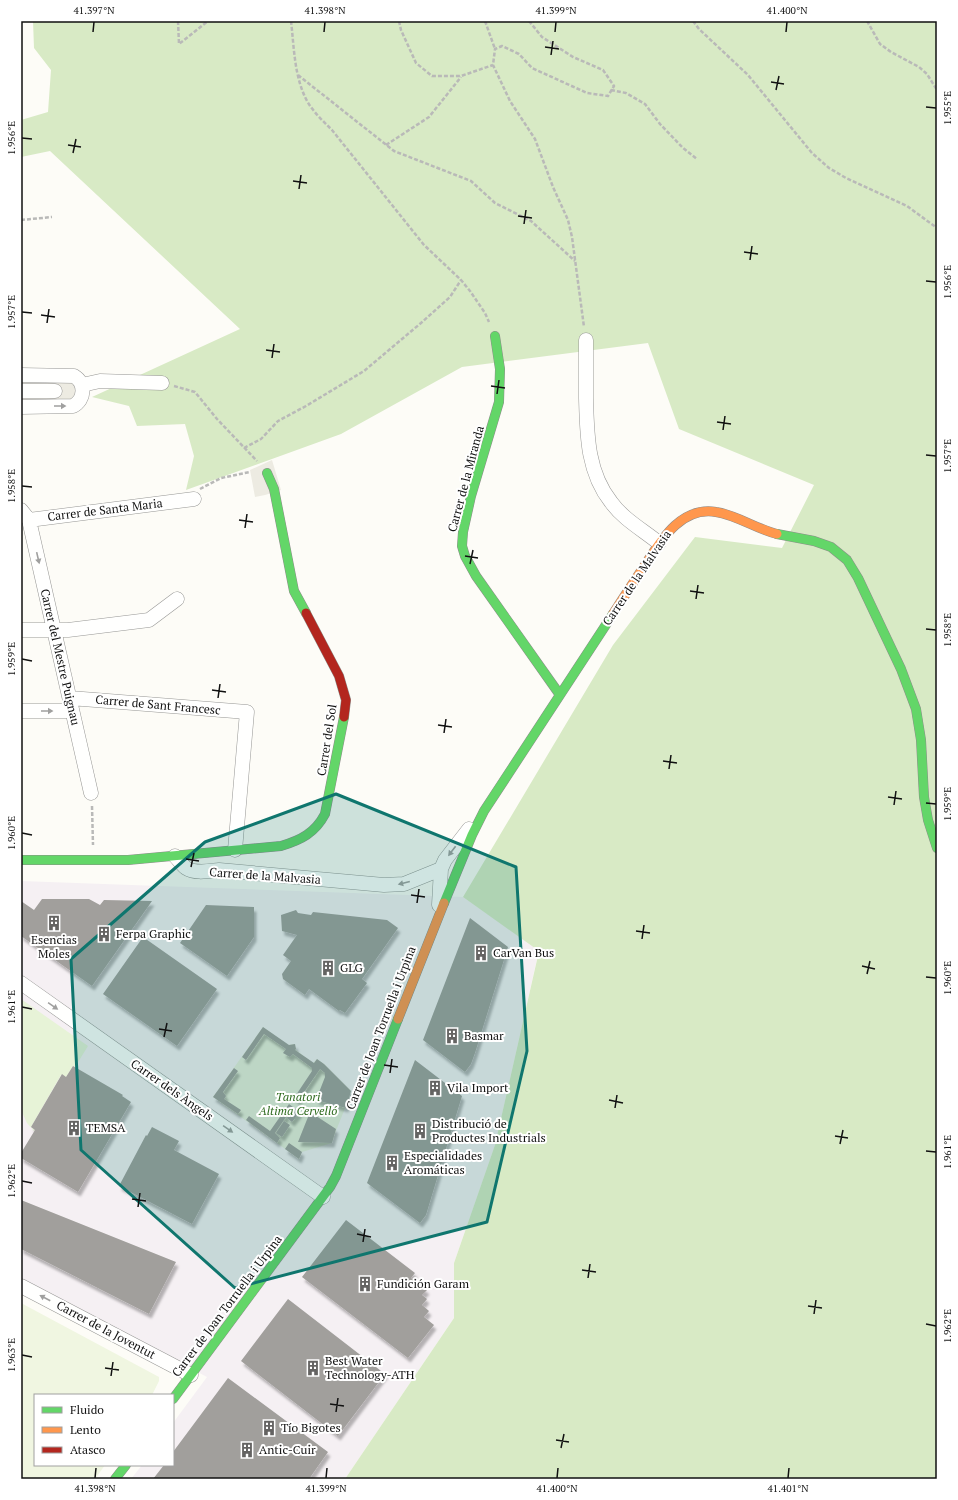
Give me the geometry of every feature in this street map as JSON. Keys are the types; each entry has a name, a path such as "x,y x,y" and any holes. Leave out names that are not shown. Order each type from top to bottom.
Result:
{"street":[{"name":"Carrer de la Miranda","path":"495,336 501,371 501,388 463,532 462,546 464,556 476,576 560,695"},
{"path":"586,340 587,428 593,467 604,493 612,503 624,515 659,543"},
{"path":"21,375 68,375 77,378 82,385 83,391 80,401 72,406 21,407"},
{"path":"82,385 100,381 162,383"},
{"path":"21,391 55,391"},
{"name":"Carrer del Sol","path":"175,856 292,844 305,838 316,828 325,814 328,803 346,711 346,700 339,676 294,591 274,490 267,473"},
{"name":"Carrer de Santa Maria","path":"25,515 194,499"},
{"name":"Carrer de la Malvasia","path":"439,913 441,869 445,860 484,811 659,543 675,523 685,516 705,511 716,511 728,515 763,531 822,543 844,557 856,574 898,661 915,704 922,743 923,789 926,812 931,834 937,848"},
{"name":"Carrer del Mestre Puignau","path":"25,515 55,630 92,793"},
{"path":"21,630 68,630 149,620 177,599"},
{"name":"Carrer de Sant Francesc","path":"21,711 71,705 247,712 235,850"},
{"name":"Carrer de Joan Torruella i Urpina","path":"174,1398 330,1188 439,913 472,835 484,811"},
{"path":"21,860 128,860 175,856"},
{"name":"Carrer de la Malvasia","path":"175,856 186,868 193,871 204,872 219,870 384,885 404,884 441,869"},
{"name":"Carrer dels Àngels","path":"21,983 323,1197"},
{"name":"Carrer de la Joventut","path":"21,1286 191,1375"},
{"path":"115,1479 125,1466"}],"path":[{"path":"178,21 179,44 208,21"},
{"path":"291,21 298,75 305,97 317,115 332,130 424,245 461,280 485,313 495,336"},
{"path":"399,21 401,30 416,63 432,76 461,76 493,65"},
{"path":"485,21 495,48 493,65 510,101 535,139 552,186 568,220 572,237 586,340"},
{"path":"495,48 502,46 519,54 532,68 587,93 608,96 614,86 603,70 573,57 542,37 529,21"},
{"path":"693,21 699,29 748,76 812,153 829,168 840,175 907,206 937,228"},
{"path":"867,21 871,31 880,44 890,52 919,67 927,74 937,90"},
{"path":"298,75 394,151 471,181 495,203 530,221 575,262"},
{"path":"386,145 429,117 461,76"},
{"path":"611,90 626,94 645,104 664,129 697,160"},
{"path":"21,220 52,217"},
{"path":"244,448 261,438 278,421 364,371 450,297 461,280"},
{"path":"162,383 195,392 217,419 267,473"},
{"path":"194,499 197,491 214,480 250,472"},
{"path":"92,793 93,860"}],"highlighted area":[{"path":"336,794 516,867 527,1051 487,1222 235,1288 81,1150 71,959 205,842"}],"shaded area":[{"path":"21,379 68,379 78,388 74,400 21,403"},
{"path":"272,460 281,490 255,497 250,470"},
{"path":"21,881 463,897 539,950 495,1145 454,1263 454,1318 345,1479 131,1479 141,1466 174,1466 174,1422 207,1377 21,1279"}],"green space":[{"path":"33,21 937,21 937,1479 345,1479 454,1318 454,1263 495,1145 539,951 463,897 613,645 695,537 782,548 814,485 679,429 648,343 462,367 341,434 186,490 194,456 185,424 137,426 129,406 92,397 240,329 50,151 21,157 21,120 48,112 51,70 34,48"},
{"path":"21,999 88,1046 75,1067 73,1066 66,1077 61,1075 31,1127 35,1130 34,1131 27,1123 21,1110"},
{"name":"Tanatori Altima Cervelló","path":"263,1027 288,1045 295,1044 296,1050 313,1063 317,1059 324,1064 351,1091 332,1143 302,1152 299,1159 213,1097"},
{"path":"21,1303 159,1377 159,1381 152,1394 34,1394 34,1466 104,1466 95,1479 21,1479"}],"building":[{"path":"42,899 89,899 100,905 104,900 152,901 92,986 21,936 21,901 34,910"},
{"path":"206,905 254,907 254,937 227,976 180,943"},
{"name":"GLG","path":"296,910 298,913 311,915 313,912 387,920 398,928 362,979 367,983 345,1013 340,1010 339,1011 309,989 305,995 283,979 282,974 291,961 283,955 297,935 282,931 281,915"},
{"path":"470,918 508,947 475,1053 471,1064 465,1072 423,1040"},
{"path":"143,937 217,989 177,1046 103,994"},
{"path":"263,1027 289,1045 295,1044 295,1050 314,1063 317,1059 324,1064 351,1091 346,1108 316,1100 325,1077 325,1073 320,1069 298,1101 294,1098 312,1071 312,1068 293,1054 290,1057 283,1053 286,1049 264,1034 246,1060 242,1057"},
{"path":"415,1060 462,1096 426,1215 420,1223 367,1183"},
{"name":"TEMSA","path":"73,1066 123,1095 122,1096 131,1102 78,1192 21,1158 21,1153 35,1130 31,1127 62,1074 66,1077"},
{"path":"234,1068 238,1071 223,1092 226,1096 224,1099 241,1110 238,1114 213,1097"},
{"path":"289,1104 293,1107 275,1133 280,1138 277,1143 246,1120 249,1116 270,1131"},
{"path":"294,1108 300,1112 292,1122 287,1118"},
{"path":"310,1112 336,1129 332,1143 298,1142"},
{"path":"284,1121 290,1125 282,1137 276,1133"},
{"path":"152,1127 179,1141 174,1150 219,1174 192,1224 119,1186 146,1135 147,1136"},
{"path":"289,1143 302,1152 299,1159 285,1149"},
{"path":"21,1200 176,1262 149,1314 21,1249"},
{"name":"Fundición Garam","path":"346,1220 415,1273 411,1278 427,1290 422,1295 427,1299 422,1305 429,1311 424,1317 434,1325 408,1358 302,1277"},
{"name":"Best Water Technology-ATH","path":"288,1299 385,1374 338,1436 241,1361"},
{"path":"228,1378 328,1452 309,1479 153,1479 163,1466 174,1466 174,1451"}],"traffic: fast":[{"path":"495,336 500,369 499,402 471,496 463,532 462,546 465,556 476,576 560,695"},
{"path":"267,473 274,489 294,591 306,613"},
{"path":"777,534 814,541 831,547 847,560 858,578 901,669 916,709 921,740 924,797 928,820 937,848"},
{"path":"444,903 472,835 484,811 613,614"},
{"path":"21,860 128,860 281,846 295,841 312,831 325,814 344,717"},
{"path":"174,1398 330,1187 336,1176 398,1019"},
{"path":"115,1479 125,1466"}],"traffic: slow":[{"path":"613,614 664,537 682,520 692,515 703,512 716,512 739,519 777,534"},
{"path":"398,1019 444,903"}],"traffic: jam":[{"path":"306,613 339,676 346,700 344,717"}],"place":[{"name":"Esencias Moles","path":"54,923"},
{"name":"Ferpa Graphic","path":"104,934"},
{"name":"CarVan Bus","path":"481,953"},
{"name":"GLG","path":"328,968"},
{"name":"Basmar","path":"452,1036"},
{"name":"Vila Import","path":"435,1088"},
{"name":"TEMSA","path":"74,1128"},
{"name":"Distribució de Productes Industrials","path":"420,1131"},
{"name":"Especialidades Aromáticas","path":"392,1163"},
{"name":"Fundición Garam","path":"365,1284"},
{"name":"Best Water Technology-ATH","path":"313,1368"},
{"name":"Tío Bigotes","path":"269,1428"},
{"name":"Antic-Cuir","path":"247,1450"}]}
